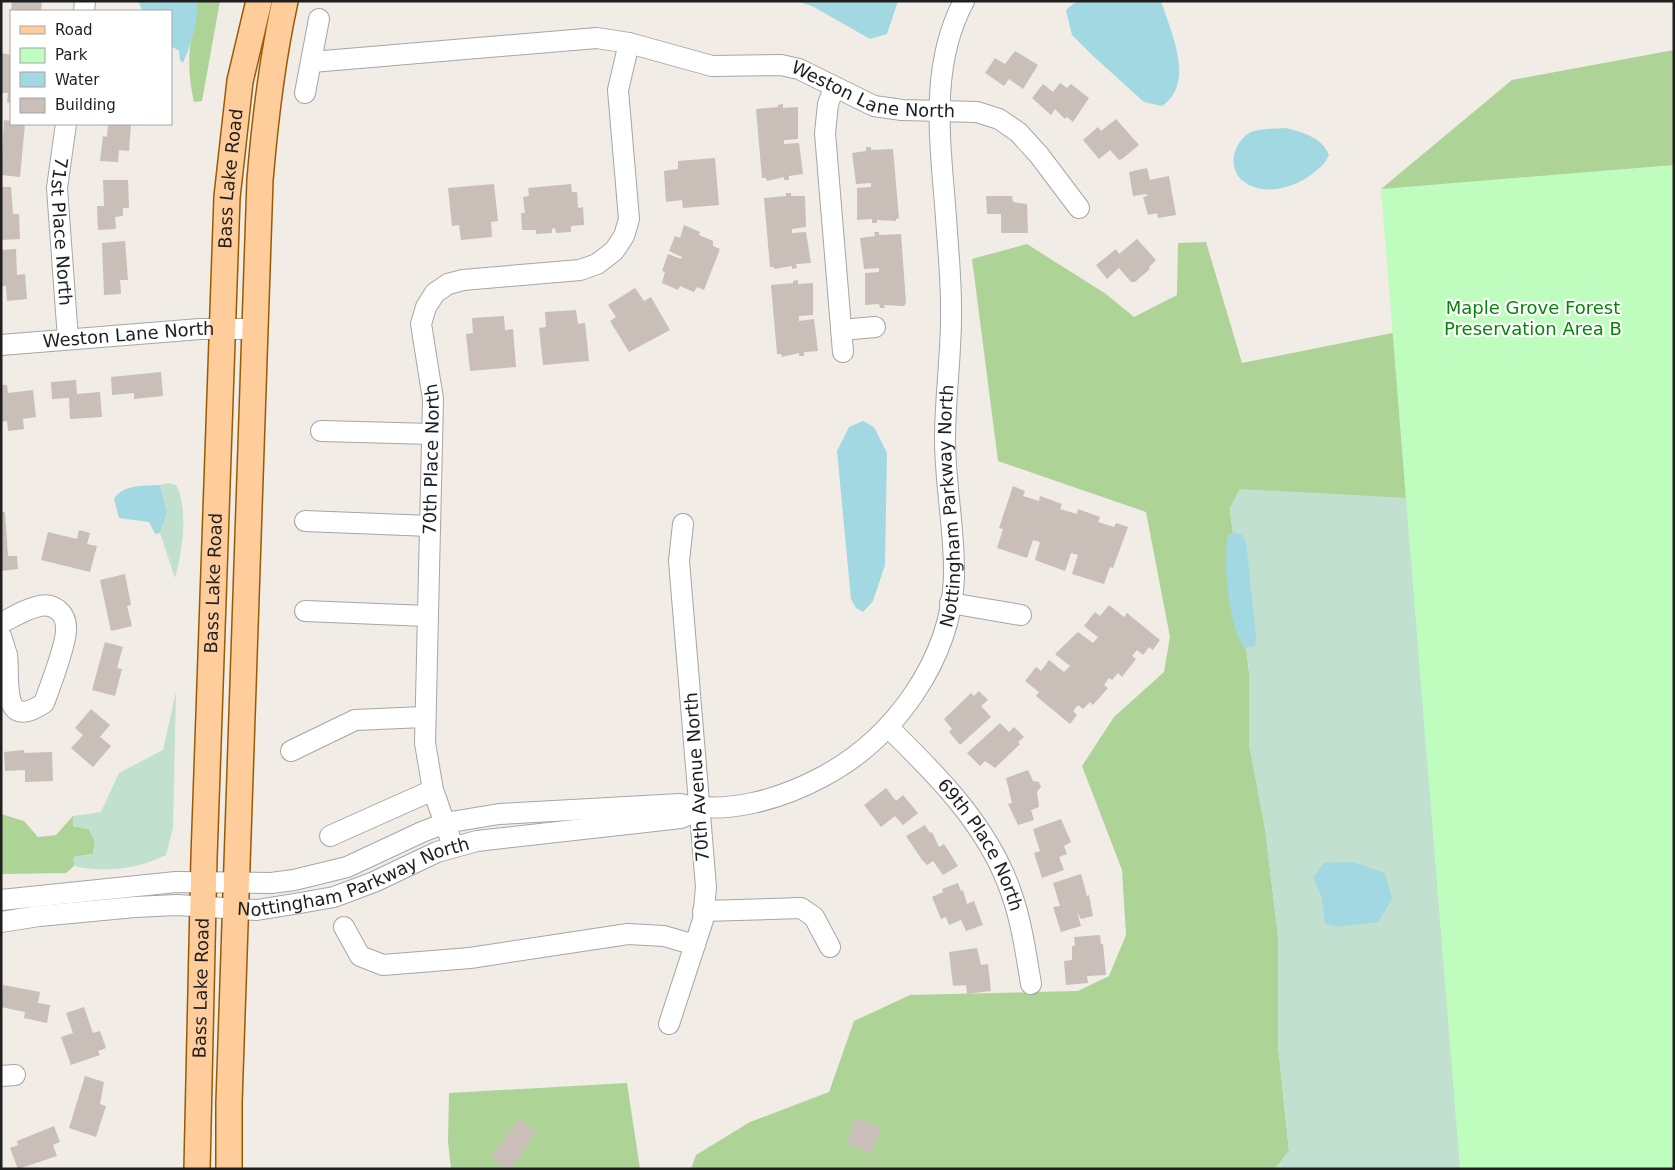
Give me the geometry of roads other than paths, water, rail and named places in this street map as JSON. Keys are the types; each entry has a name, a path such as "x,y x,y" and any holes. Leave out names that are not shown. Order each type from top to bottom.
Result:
{"main road":[{"name":"Bass Lake Road","path":"197,1169 221,328 230,162 242,71 259,1"},
{"name":"Bass Lake Road","path":"229,1169 235,910 260,180 265,121 273,63 286,1"}],"street":[{"name":"Nottingham Parkway North","path":"1,900 44,894 204,882 271,882 317,876 346,867 445,823 509,814 680,804 700,809 733,806 801,789 856,756 889,728 920,684 931,661 950,603 954,578 945,455 945,402 951,308 939,111 942,72 949,39 964,1"},
{"path":"305,93 319,19"},
{"name":"Weston Lane North","path":"312,62 597,38 629,43 712,66 781,65 799,69 834,88 874,106 902,110 977,112 999,119 1018,132 1039,155 1079,208"},
{"name":"70th Place North","path":"453,846 433,790 424,743 433,399 421,324 426,307 435,294 448,284 463,280 580,270 597,264 614,251 624,236 629,219 618,90 629,43"},
{"path":"834,88 828,104 825,133 843,352"},
{"name":"71st Place North","path":"66,125 57,188 68,339"},
{"path":"841,330 875,327"},
{"name":"Weston Lane North","path":"1,345 221,328 256,329"},
{"path":"321,431 432,434"},
{"path":"305,521 430,526"},
{"name":"70th Avenue North","path":"669,1024 704,911 706,887 679,561 683,524"},
{"path":"950,603 1021,616"},
{"path":"1,623 37,606 50,605 58,609 65,619 66,632 44,704 35,710 22,712 13,707 8,700 7,656 1,636"},
{"path":"305,612 427,616"},
{"path":"291,751 355,720 424,717"},
{"name":"69th Place North","path":"889,728 943,782 972,819 994,856 1011,893 1023,933 1031,984"},
{"path":"330,836 433,790"},
{"name":"Nottingham Parkway North","path":"1,922 39,916 135,907 177,905 235,910 266,909 334,897 374,882 453,846 477,841 682,818 700,809"},
{"path":"704,911 801,908 814,917 830,947"},
{"path":"344,927 360,956 383,965 470,958 628,934 664,936 695,944"}],"water":[{"path":"138,1 197,1 196,25 183,63 180,60 179,51 172,47 172,10 142,10"},
{"path":"797,1 898,1 887,34 870,39 814,7"},
{"path":"1077,1 1161,1 1175,42 1179,71 1178,84 1172,96 1162,106 1144,102 1072,35 1066,10"},
{"path":"1286,128 1312,137 1322,144 1329,155 1325,162 1308,177 1285,187 1276,189 1259,188 1243,181 1235,169 1234,162 1234,155 1240,141 1251,132 1264,129"},
{"path":"863,421 874,427 887,453 885,565 873,601 863,612 856,608 851,599 837,451 849,427"},
{"path":"160,485 167,512 160,533 155,534 149,522 119,518 114,499 118,494 128,488"},
{"path":"1235,532 1242,535 1246,542 1256,637 1255,646 1244,648 1234,623 1228,593 1226,562 1228,535"},
{"path":"1353,862 1385,873 1392,899 1378,922 1338,927 1325,924 1322,899 1313,877 1324,863"}],"park label":[{"name":"Maple Grove Forest Preservation Area B","path":"1533,318"}]}
